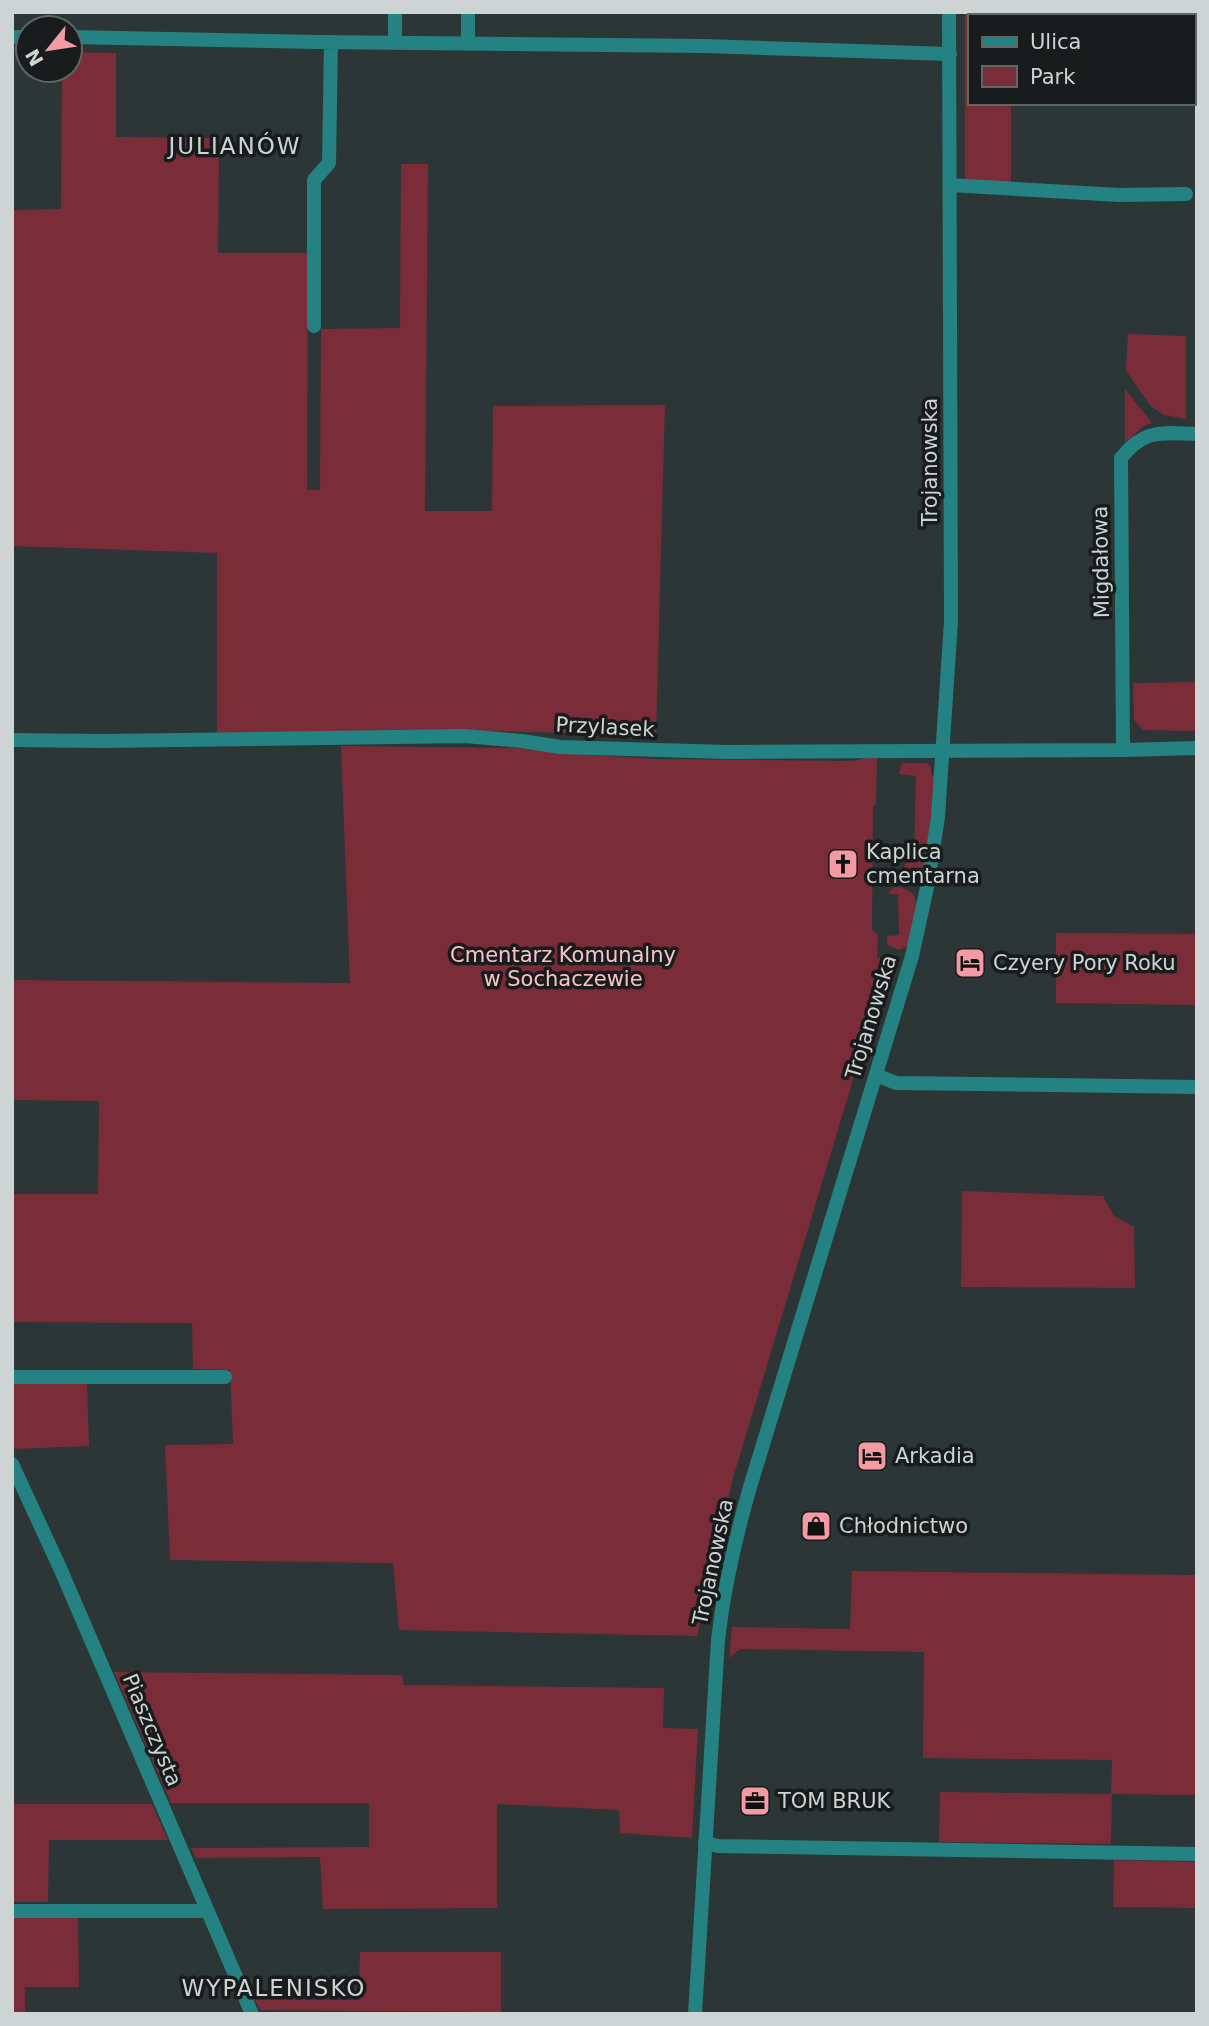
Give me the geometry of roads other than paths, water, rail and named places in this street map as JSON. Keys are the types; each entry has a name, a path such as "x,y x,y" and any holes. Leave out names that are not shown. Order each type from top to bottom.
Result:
{"street":[{"path":"395,12 395,43"},
{"path":"468,12 468,44"},
{"name":"Trojanowska","path":"695,2014 723,1593 735,1539 912,956 928,883 938,817 951,621 949,12"},
{"path":"84,37 704,46 950,54"},
{"path":"314,326 314,180 329,163 331,42"},
{"path":"950,185 1119,195 1186,194"},
{"name":"Migdałowa","path":"1124,750 1121,458 1132,444 1156,433 1197,434"},
{"name":"Przylasek","path":"12,740 465,736 560,747 726,752 1197,748"},
{"path":"876,1075 896,1083 1197,1087"},
{"path":"12,1377 225,1377"},
{"name":"Piaszczysta","path":"12,1464 60,1568 251,2014"},
{"path":"705,1843 718,1846 1197,1854"},
{"path":"12,1911 208,1911"}],"place":[{"name":"Kaplica cmentarna","path":"843,864"},
{"name":"Czyery Pory Roku","path":"970,963"},
{"name":"Arkadia","path":"872,1456"},
{"name":"Chłodnictwo","path":"816,1526"},
{"name":"TOM BRUK","path":"755,1801"}],"district":[{"name":"JULIANÓW","path":"235,146"},
{"name":"WYPALENISKO","path":"274,1988"}],"park label":[{"name":"Cmentarz Komunalny w Sochaczewie","path":"563,967"}]}
